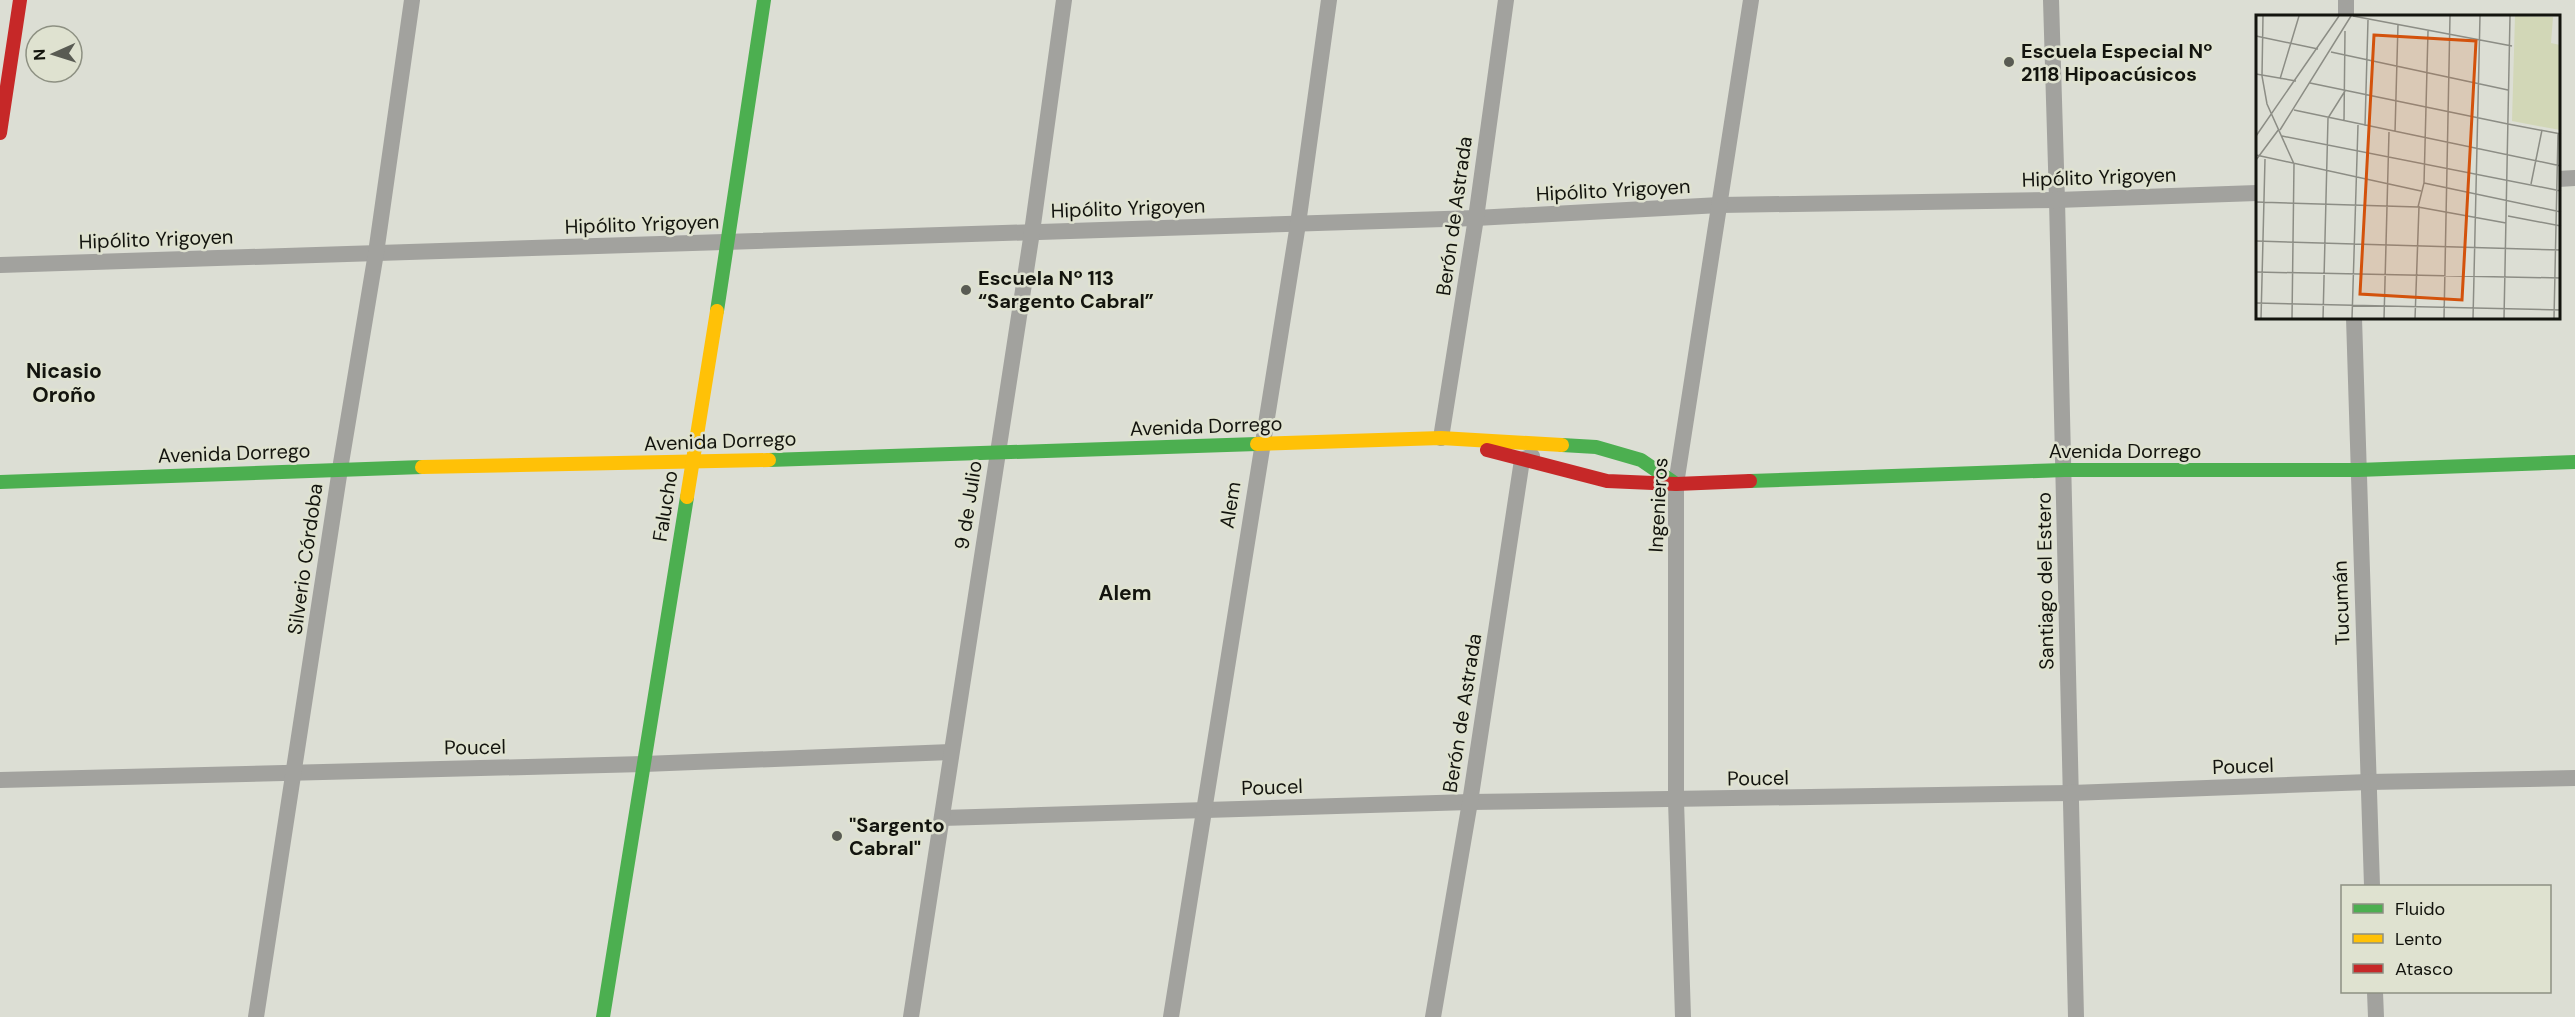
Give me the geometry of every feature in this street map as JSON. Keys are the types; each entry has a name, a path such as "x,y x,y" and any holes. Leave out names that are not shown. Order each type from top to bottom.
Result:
{"main road":[{"path":"0,133 20,0"},
{"name":"Falucho","path":"603,1017 728,242 764,0"},
{"name":"Avenida Dorrego","path":"0,482 340,469 692,462 1441,438 1596,447 1641,460 1676,484"},
{"name":"Avenida Dorrego","path":"1441,438 1607,481 1676,484 2064,470 2358,470 2575,462"}],"street":[{"name":"Silverio Córdoba","path":"256,1017 340,469 376,253 412,0"},
{"name":"9 de Julio","path":"911,1017 1032,232 1064,0"},
{"name":"Alem","path":"1171,1017 1261,443 1298,224 1329,0"},
{"name":"Berón de Astrada","path":"1441,438 1476,218 1506,0"},
{"name":"Ingenieros","path":"1683,1017 1676,801 1676,484 1751,0"},
{"name":"Santiago del Estero","path":"2051,0 2058,200 2076,1017"},
{"path":"2560,179 2575,178"},
{"name":"Hipólito Yrigoyen","path":"0,265 1476,218 1720,205 2058,200 2256,194"},
{"name":"Tucumán","path":"2354,320 2372,885"},
{"path":"1522,460 1566,445"},
{"name":"Berón de Astrada","path":"1433,1017 1470,802 1522,460"},
{"name":"Poucel","path":"0,780 644,764 951,752"},
{"name":"Poucel","path":"942,818 1470,802 1676,801 2071,793 2369,782 2575,778"},
{"path":"2375,993 2376,1017"}],"traffic: fast":[{"path":"717,311 764,0"},
{"path":"769,460 1257,444"},
{"path":"1562,445 1596,447 1641,460 1676,484"},
{"path":"1750,481 2064,470 2358,470 2575,462"},
{"path":"0,482 422,467"},
{"path":"603,1017 687,497"}],"traffic: slow":[{"path":"687,497 717,311"},
{"path":"1257,444 1441,438 1562,445"},
{"path":"422,467 769,460"}],"traffic: jam":[{"path":"0,133 20,0"},
{"path":"1487,450 1607,481 1676,484 1750,481"}],"place":[{"name":"Escuela Especial Nº 2118 Hipoacúsicos","path":"2009,62"},
{"name":"Escuela Nº 113 “Sargento Cabral”","path":"966,290"},
{"name":"\"Sargento Cabral\"","path":"837,836"}],"district":[{"name":"Nicasio Oroño","path":"64,383"},
{"name":"Alem","path":"1125,593"}]}
